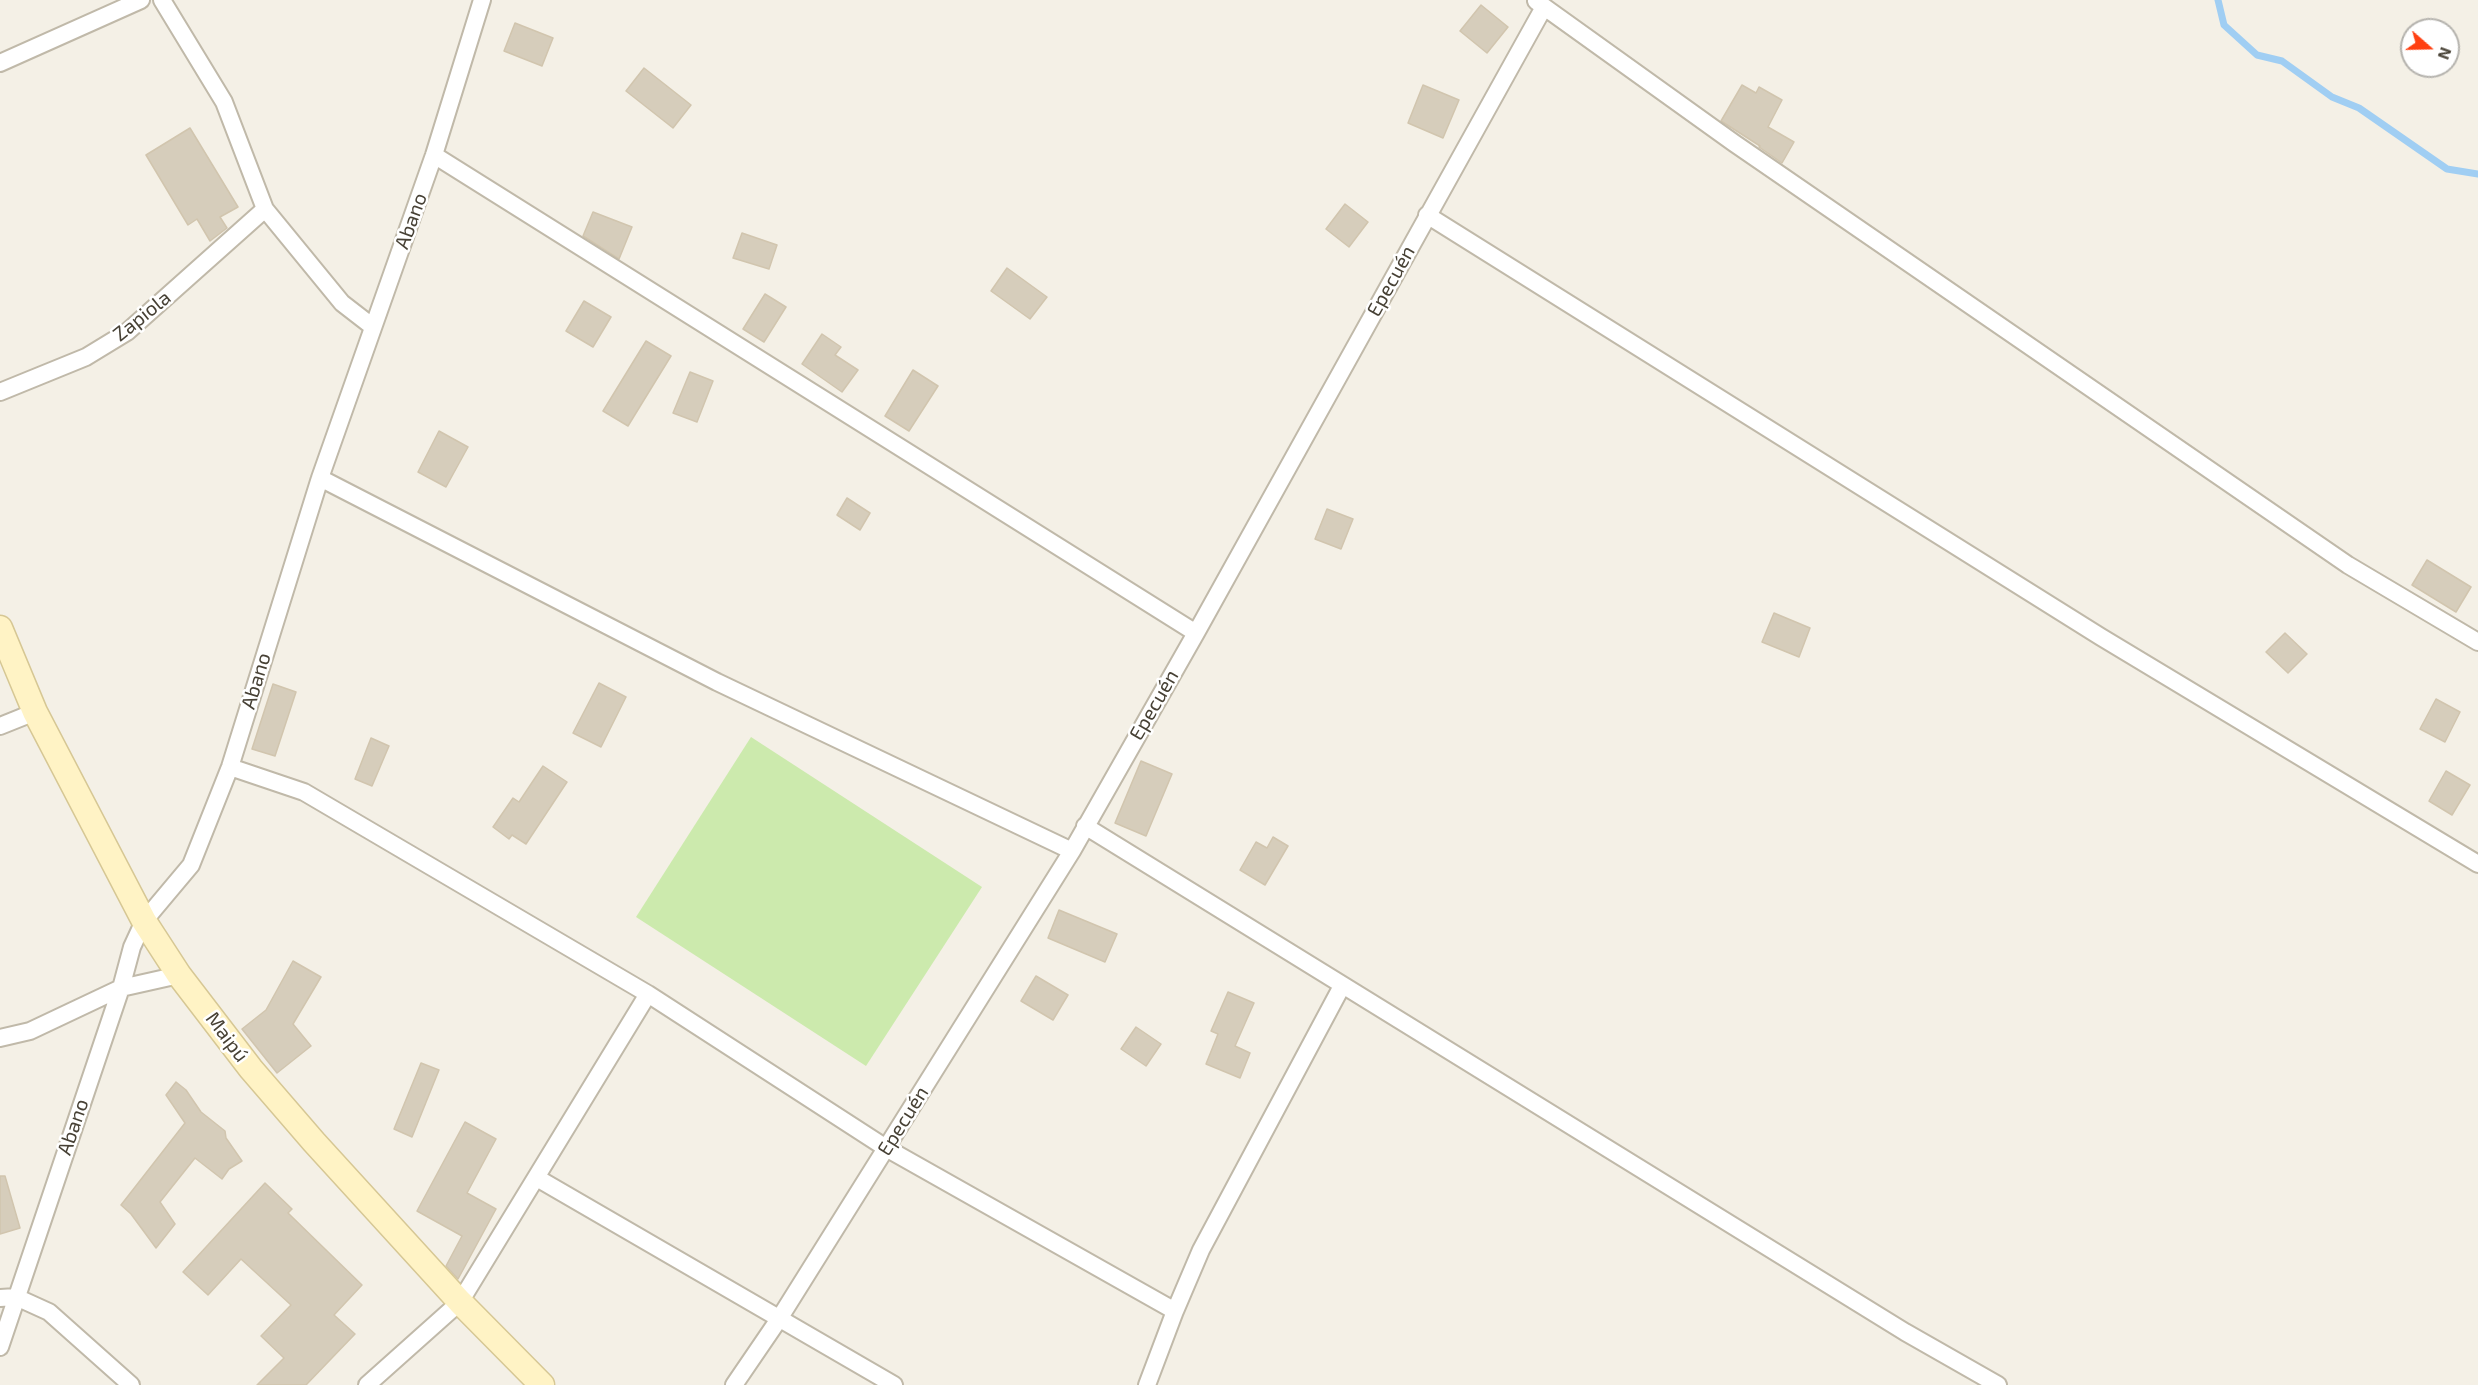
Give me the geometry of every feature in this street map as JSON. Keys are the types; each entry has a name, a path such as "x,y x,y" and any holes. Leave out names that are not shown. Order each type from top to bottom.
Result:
{"main road":[{"name":"Maipú","path":"0,628 35,712 144,921 179,975 259,1078 314,1142 460,1302 542,1385"}],"street":[{"path":"0,63 141,0"},
{"path":"162,0 224,102 265,209 342,303 373,327"},
{"name":"Abano","path":"0,1347 8,1298 121,988 132,948 144,921 191,865 230,767 320,478 434,155 482,0"},
{"path":"1539,3 1734,143 2338,558 2478,642"},
{"name":"Epecuén","path":"734,1385 779,1319 1072,851 1196,633 1427,214 1539,3"},
{"path":"434,155 1196,633"},
{"name":"Zapiola","path":"0,392 86,357 127,332 265,209"},
{"path":"1427,214 2101,637 2478,864"},
{"path":"320,478 717,682 1072,851"},
{"path":"0,726 35,712"},
{"path":"230,767 304,792 648,994 886,1148 1175,1311"},
{"path":"1085,826 1905,1332 1998,1385"},
{"path":"0,1038 30,1031 121,988 179,975"},
{"path":"1147,1385 1201,1250 1342,986"},
{"path":"367,1385 460,1302 648,994"},
{"path":"537,1178 894,1385"},
{"path":"8,1298 49,1312 131,1385"}],"green space":[{"path":"751,737 982,887 866,1066 636,917"}],"building":[{"path":"1481,5 1508,27 1487,53 1460,31"},
{"path":"515,23 553,38 542,66 504,51"},
{"path":"644,68 691,105 673,128 626,91"},
{"path":"1423,85 1459,100 1443,138 1408,123"},
{"path":"1742,85 1756,93 1759,87 1782,100 1768,127 1794,142 1782,163 1721,121"},
{"path":"190,128 238,207 220,217 227,228 210,241 197,219 188,225 146,155"},
{"path":"1345,204 1368,222 1349,247 1326,229"},
{"path":"593,212 632,227 619,259 583,236"},
{"path":"742,233 777,245 769,269 733,258"},
{"path":"1007,268 1047,297 1030,319 991,291"},
{"path":"765,294 786,307 764,342 743,329"},
{"path":"584,301 611,317 593,347 566,331"},
{"path":"822,334 841,347 835,355 858,370 842,392 802,364"},
{"path":"646,341 671,356 628,426 603,411"},
{"path":"913,370 938,386 909,431 885,416"},
{"path":"690,372 713,381 697,422 673,413"},
{"path":"439,431 468,447 446,487 418,472"},
{"path":"847,498 870,513 860,530 837,515"},
{"path":"1327,509 1353,519 1341,549 1315,539"},
{"path":"2427,560 2471,587 2456,612 2412,585"},
{"path":"1774,613 1810,628 1799,657 1762,642"},
{"path":"2285,633 2307,654 2288,673 2266,652"},
{"path":"599,683 626,697 601,747 573,733"},
{"path":"273,684 296,692 275,756 252,749"},
{"path":"2436,699 2460,712 2445,742 2420,729"},
{"path":"371,738 389,746 372,786 355,779"},
{"path":"1141,761 1172,774 1146,836 1115,823"},
{"path":"543,766 567,782 526,844 512,835 509,839 493,827 513,798 519,802"},
{"path":"2446,771 2470,785 2452,815 2429,801"},
{"path":"1273,837 1288,846 1265,885 1240,870 1256,842 1267,848"},
{"path":"1059,910 1117,934 1105,962 1048,938"},
{"path":"293,961 321,977 293,1024 311,1046 277,1073 242,1029 266,1010"},
{"path":"1036,976 1068,995 1053,1020 1021,1001"},
{"path":"1228,992 1254,1003 1235,1046 1250,1053 1240,1078 1206,1064 1218,1034 1211,1031"},
{"path":"1136,1027 1161,1044 1146,1066 1121,1049"},
{"path":"421,1063 439,1070 412,1137 394,1129"},
{"path":"176,1082 186,1090 201,1112 225,1131 226,1138 242,1161 229,1169 222,1179 195,1158 160,1202 175,1224 156,1248 131,1214 121,1205 185,1123 166,1095"},
{"path":"465,1122 496,1139 467,1193 496,1209 458,1279 446,1266 462,1236 417,1211"},
{"path":"0,1176 5,1176 20,1228 0,1234"},
{"path":"265,1183 292,1209 288,1213 362,1285 334,1315 355,1334 306,1385 257,1385 284,1358 261,1336 291,1305 241,1259 208,1295 183,1272"}],"waterway":[{"path":"2218,0 2224,25 2257,55 2282,61 2332,97 2359,108 2447,169 2478,174"}]}
